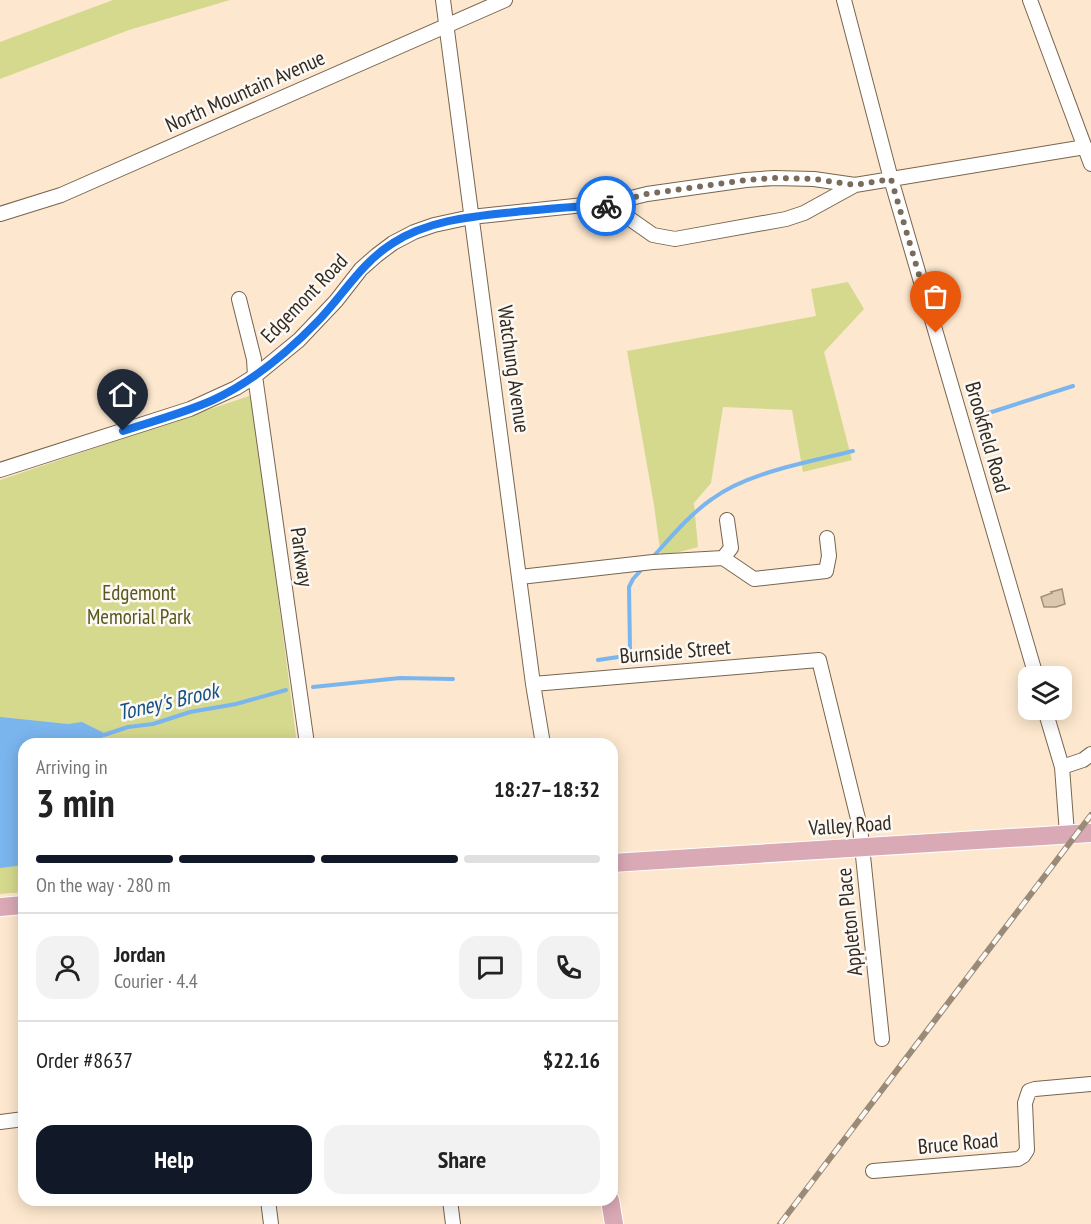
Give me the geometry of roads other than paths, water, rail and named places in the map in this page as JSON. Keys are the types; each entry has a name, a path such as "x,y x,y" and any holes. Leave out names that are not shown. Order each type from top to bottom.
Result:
{"main road":[{"name":"Valley Road","path":"618,863 1091,833"},
{"path":"0,907 18,906"},
{"path":"611,1206 614,1224"}],"street":[{"name":"Watchung Avenue","path":"444,0 533,684 542,738"},
{"name":"North Mountain Avenue","path":"0,214 61,195 505,0"},
{"name":"Brookfield Road","path":"844,0 891,179 1032,666"},
{"path":"1030,0 1091,164"},
{"name":"Edgemont Road","path":"613,207 631,198 647,194 746,180 814,179 855,185 1085,147"},
{"name":"Edgemont Road","path":"0,470 215,399 255,376 299,340 336,301 361,269 393,243 434,225 471,217 584,205 613,207 654,235 675,239 786,219 804,213 855,185"},
{"name":"Parkway","path":"239,299 254,359 306,738"},
{"path":"723,558 731,548 727,520"},
{"path":"520,577 647,563 723,558 754,579 826,571 829,556 827,538"},
{"name":"Burnside Street","path":"533,684 819,660"},
{"name":"Appleton Place","path":"819,660 860,827 882,1039"},
{"path":"1048,720 1062,767 1067,834"},
{"path":"1062,767 1083,760 1091,754"},
{"name":"Bruce Road","path":"873,1171 1018,1159 1027,1150 1025,1103 1029,1091 1037,1088 1091,1084"},
{"path":"0,1122 18,1120"},
{"path":"269,1206 271,1224"},
{"path":"451,1206 453,1224"}],"water":[{"path":"0,717 68,724 82,722 106,734 102,738 18,738 18,866 0,868"}],"waterway":[{"name":"Toney's Brook","path":"976,417 1073,386"},
{"name":"Toney's Brook","path":"652,558 696,512 727,490 780,469 853,451"},
{"name":"Toney's Brook","path":"598,660 625,656 630,649 629,587 643,568"},
{"name":"Toney's Brook","path":"313,687 400,678 453,679"},
{"name":"Toney's Brook","path":"104,735 128,727 153,724 190,712 236,704 286,690"}],"railway":[{"path":"780,1224 1091,815"}],"park label":[{"name":"Edgemont Memorial Park","path":"139,604"}]}
